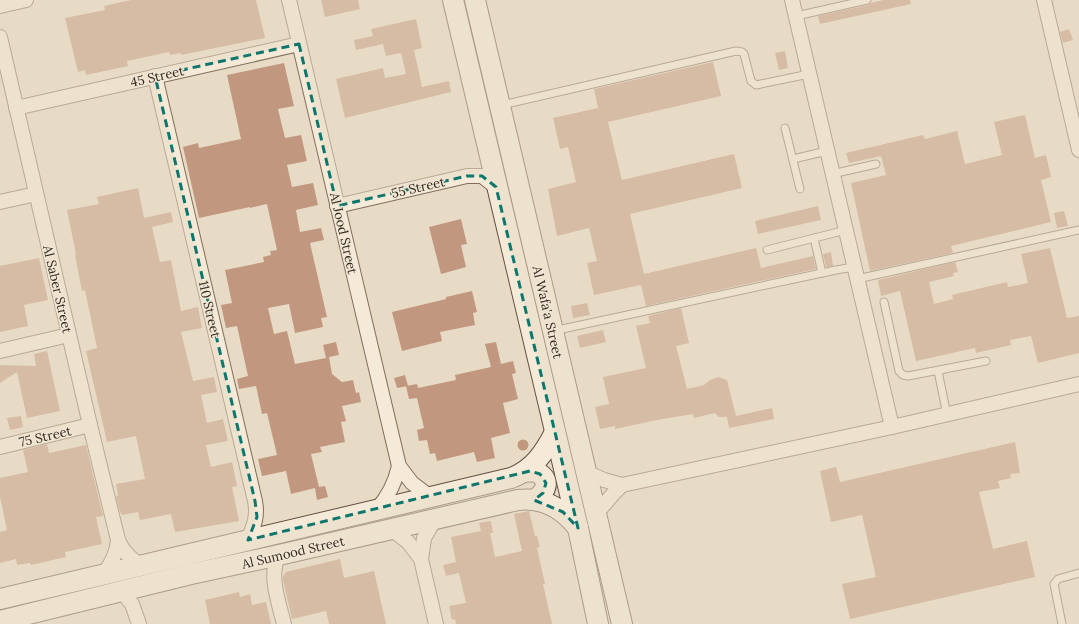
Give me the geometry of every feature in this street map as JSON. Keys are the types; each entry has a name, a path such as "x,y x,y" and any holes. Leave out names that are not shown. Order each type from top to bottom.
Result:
{"street":[{"path":"0,6 26,0"},
{"name":"Al Jood Street","path":"289,0 399,466 412,483 429,496"},
{"name":"Al Wafa'a Street","path":"452,0 578,528 598,624"},
{"name":"Al Wafa'a Street","path":"475,0 622,624"},
{"path":"792,0 892,427"},
{"path":"1044,0 1074,103 1079,150"},
{"name":"Al Saber Street","path":"0,37 118,540 125,552 141,565"},
{"name":"45 Street","path":"16,108 299,44"},
{"name":"110 Street","path":"155,76 256,501 257,517 248,540"},
{"name":"55 Street","path":"337,206 468,176 482,176 496,187"},
{"path":"0,202 36,194"},
{"path":"0,351 69,335"},
{"path":"586,472 604,480 622,485 947,415 1079,384"},
{"name":"75 Street","path":"0,447 90,425"},
{"name":"Al Sumood Street","path":"0,599 104,573 377,510 429,496 511,478 524,472 539,459 555,432"},
{"name":"Al Jood Street","path":"377,510 392,490 399,466"},
{"path":"524,472 535,471 544,478 546,483 543,493 534,500"},
{"path":"596,514 622,485"},
{"name":"Al Sumood Street","path":"2,622 190,574 518,500 545,502 563,512 578,528"},
{"path":"435,519 424,538 421,559 436,624"},
{"path":"391,529 408,542 421,559"},
{"name":"Al Saber Street","path":"104,573 112,562 118,540"},
{"path":"279,555 273,573 284,624"},
{"path":"122,592 132,604 139,624"}],"lane":[{"path":"796,16 867,0"},
{"path":"500,106 736,51 744,54 751,81 756,84 809,74"},
{"path":"785,128 800,189"},
{"path":"792,159 827,151"},
{"path":"832,174 876,164"},
{"path":"768,250 846,230"},
{"path":"553,331 822,273 856,273 1079,230"},
{"path":"814,238 822,273"},
{"path":"884,302 900,373 905,376 986,361"},
{"path":"938,371 947,415"},
{"path":"1062,624 1054,584 1058,579 1079,573"}],"highlighted area":[{"path":"299,44 337,206 467,176 482,176 496,187 578,528 563,512 534,500 543,493 546,483 540,474 530,471 248,540 257,517 255,501 155,76"}],"building":[{"path":"131,0 256,0 265,38 181,55 181,53 170,55 169,52 127,61 128,66 86,75 85,70 78,72 65,18 105,10 104,6"},
{"path":"321,0 358,0 360,9 325,17"},
{"path":"883,0 910,0 911,4 820,24 818,16 868,5"},
{"path":"416,19 422,48 414,50 422,87 449,81 451,92 345,118 336,79 383,68 385,78 406,74 401,53 386,56 383,44 356,50 354,40 373,36 371,29"},
{"path":"1069,29 1073,40 1063,43 1060,32"},
{"path":"785,51 788,68 779,70 775,53"},
{"path":"713,62 721,96 608,122 622,180 734,154 742,188 630,214 644,274 756,248 761,268 813,256 816,269 646,306 641,285 594,295 587,263 597,261 589,228 557,236 548,189 576,182 568,147 560,149 553,118 598,108 594,89"},
{"path":"284,63 294,106 278,109 285,138 301,135 307,161 287,165 292,187 313,183 318,205 296,210 300,232 321,228 324,240 310,243 327,317 321,318 323,327 295,333 289,304 268,308 274,334 287,331 295,364 326,358 323,345 336,342 339,355 329,357 332,374 342,382 353,380 356,393 359,392 361,402 342,406 346,421 341,422 345,442 320,447 322,452 311,454 319,487 325,486 328,497 317,500 315,488 291,494 286,471 262,476 258,459 277,455 267,413 262,414 256,386 239,389 237,379 248,376 237,326 226,328 221,305 232,303 225,270 264,262 263,257 271,255 270,251 277,250 267,204 199,218 183,147 198,143 199,148 241,139 227,75"},
{"path":"1025,115 1035,158 1046,155 1051,177 1041,180 1051,222 951,246 953,253 870,271 851,183 886,175 881,156 849,163 846,153 923,135 925,139 957,131 965,164 1002,155 994,122"},
{"path":"138,188 144,218 171,212 173,222 152,227 160,262 171,260 181,311 198,307 202,328 181,332 193,381 214,377 217,392 201,395 207,423 223,419 228,441 206,445 211,467 232,462 237,486 232,487 239,521 175,532 171,514 140,520 138,512 122,515 120,512 116,497 118,495 116,484 145,479 136,436 107,442 86,351 97,348 85,290 82,291 67,210 99,204 97,197"},
{"path":"818,206 821,220 758,234 755,221"},
{"path":"1064,211 1068,226 1057,228 1054,213"},
{"path":"461,219 467,244 461,245 466,267 441,274 429,227"},
{"path":"1050,248 1067,318 1079,316 1079,353 1038,363 1031,336 1010,340 1011,345 976,353 975,348 916,361 900,291 881,296 878,280 955,262 958,272 953,273 954,276 929,282 934,304 953,299 952,295 1007,282 1008,287 1028,283 1021,254"},
{"path":"831,252 833,266 826,267 823,254"},
{"path":"39,258 48,300 24,305 28,326 0,332 0,266"},
{"path":"472,291 477,312 473,313 475,325 440,332 442,341 402,351 392,312"},
{"path":"587,303 590,315 573,318 571,306"},
{"path":"681,308 689,343 676,346 687,389 704,385 710,380 718,377 727,380 736,416 772,408 774,419 729,428 727,417 719,417 715,413 694,418 693,414 615,429 615,426 600,429 595,407 609,404 603,377 646,368 636,326 650,323 648,316"},
{"path":"603,330 606,342 580,348 577,336"},
{"path":"496,342 501,364 513,361 516,373 512,374 518,399 503,403 510,433 491,438 495,458 477,462 474,452 437,461 435,453 430,454 427,440 419,441 417,430 424,428 417,398 409,399 406,386 417,384 418,388 456,380 455,375 491,367 485,344"},
{"path":"47,351 60,411 27,418 17,372 0,383 0,365 36,366 34,354"},
{"path":"405,375 408,386 397,388 394,378"},
{"path":"21,416 23,427 10,430 7,418"},
{"path":"521,440 525,440 527,441 527,449 521,450 518,447 518,443"},
{"path":"1015,442 1020,473 1010,474 1011,478 998,481 1000,488 979,492 993,549 1027,541 1035,577 850,619 842,584 876,577 862,515 831,522 820,471 836,467 840,482"},
{"path":"47,444 49,453 86,445 103,516 96,517 102,544 65,552 66,557 31,565 30,563 17,565 16,559 0,563 0,532 7,530 0,497 0,478 28,472 23,450"},
{"path":"529,511 535,536 537,536 540,547 537,548 552,624 456,624 455,619 452,620 449,606 466,603 459,573 446,576 443,565 456,562 451,537 481,531 479,523 491,521 493,533 490,533 495,557 522,551 514,514"},
{"path":"340,559 344,578 374,571 386,624 329,624 326,611 292,619 283,580 286,572"},
{"path":"239,592 240,597 250,594 252,605 266,602 271,624 210,624 205,600"}]}
